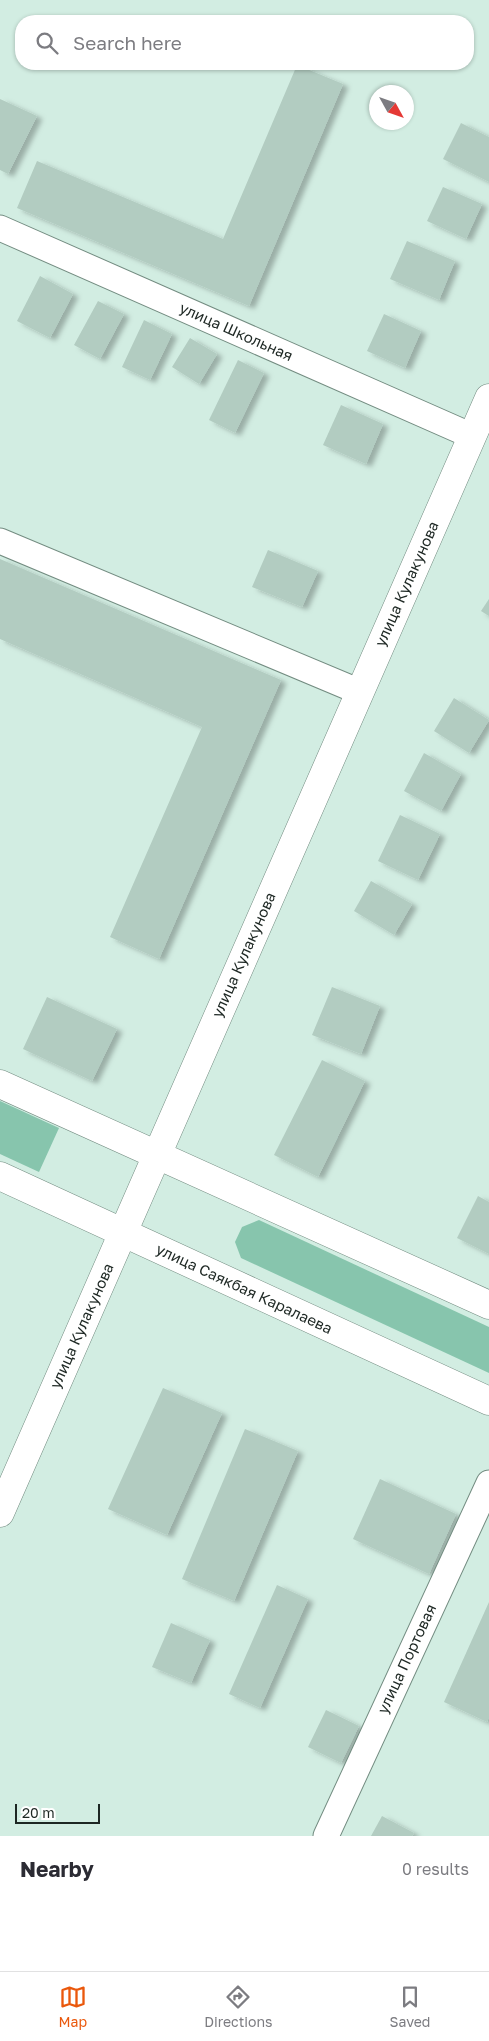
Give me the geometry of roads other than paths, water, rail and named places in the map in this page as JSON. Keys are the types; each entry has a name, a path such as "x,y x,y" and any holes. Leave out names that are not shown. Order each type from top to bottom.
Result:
{"street":[{"name":"улица Школьная","path":"0,228 472,436"},
{"name":"улица Кулакунова","path":"0,1513 489,398"},
{"path":"0,541 360,692"},
{"path":"0,1084 489,1305"},
{"name":"улица Саякбая Каралаева","path":"0,1176 489,1401"},
{"name":"улица Портовая","path":"326,1836 489,1483"}]}
